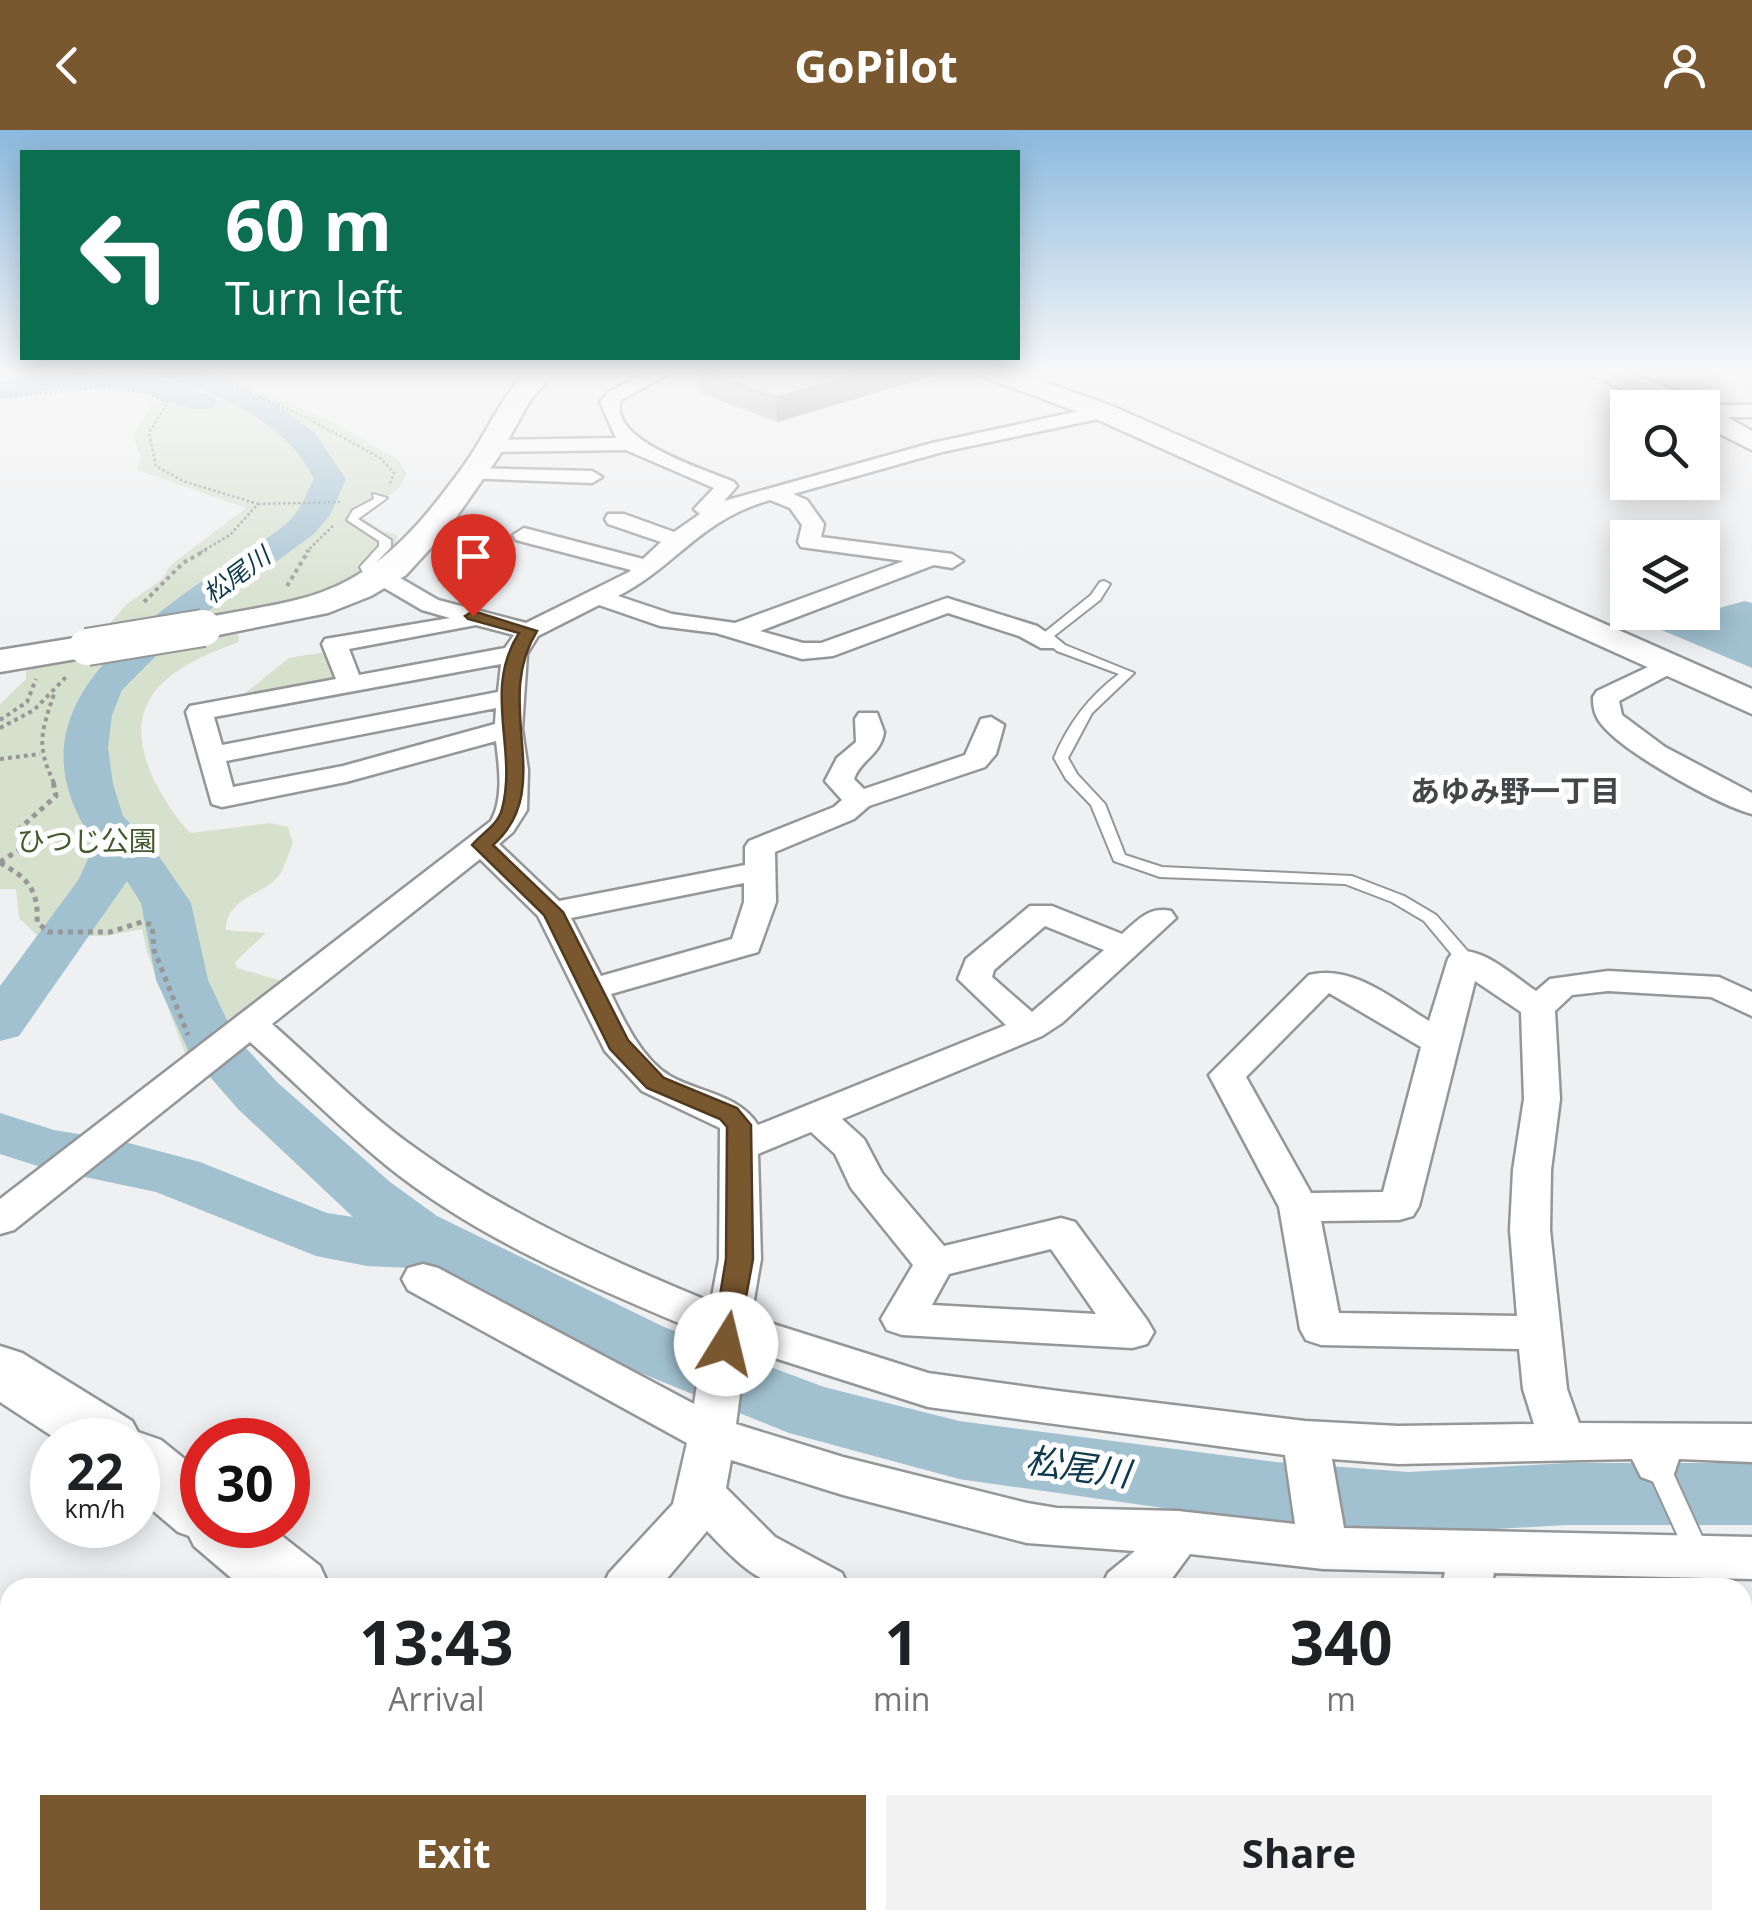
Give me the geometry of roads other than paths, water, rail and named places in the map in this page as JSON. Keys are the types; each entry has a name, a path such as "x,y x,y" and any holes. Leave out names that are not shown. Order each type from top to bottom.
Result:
{"street":[{"path":"0,662 66,664 203,628 316,605 382,578 426,533 487,453"},
{"path":"472,474 588,482 603,453"},
{"path":"650,453 727,486 705,508 716,513"},
{"path":"508,729 346,774 222,798 198,712 350,683 521,642 648,567 676,540 716,513 770,492 916,453"},
{"path":"1193,453 1752,703"},
{"path":"1222,453 1752,691"},
{"path":"736,632 940,560 813,535 800,504 770,492"},
{"path":"616,518 676,540"},
{"path":"536,535 580,555 648,567"},
{"path":"382,578 412,597 473,616 521,642"},
{"path":"598,597 669,621 736,632 802,651 824,651 947,605 1028,631 1050,643"},
{"path":"350,683 334,644 462,623 473,616"},
{"path":"0,1220 118,1129 191,1056 246,1028 504,826 512,810 514,770 508,729 509,698 521,642"},
{"path":"1665,667 1606,697 1605,707 1612,721 1630,737 1752,805"},
{"path":"210,756 509,698"},
{"path":"859,800 838,781 840,772 869,746 873,736 868,719"},
{"path":"589,990 746,945 760,902 760,848 844,812 859,800 975,761 982,754 990,725"},
{"path":"482,845 552,912 618,1044 656,1083 728,1114 739,1125 740,1259 702,1494 690,1518 635,1578"},
{"path":"552,912 760,871"},
{"path":"1030,1028 975,979 978,966 1016,934 1041,914 1127,948"},
{"path":"739,1147 1030,1028 1050,1016 1160,918"},
{"path":"1299,1207 1400,1206 1464,959 1538,1008"},
{"path":"1562,1442 1545,1390 1530,1230 1532,1170 1542,1100 1538,1008 1562,986 1608,981 1719,987 1752,1006"},
{"path":"1440,1043 1344,985 1321,982 1227,1075 1299,1207 1320,1329 1537,1334"},
{"path":"246,1028 402,1158 469,1202 581,1265 727,1335 928,1390 1305,1445 1562,1442 1653,1452 1752,1443"},
{"path":"816,1116 851,1148 865,1179 936,1264"},
{"path":"1061,1232 1132,1332 902,1319 936,1264 1061,1232"},
{"path":"423,1279 547,1349 715,1428 844,1476 1027,1522 1057,1528 1178,1532 1322,1544 1470,1570 1752,1558"},
{"path":"0,1370 75,1418"},
{"path":"1305,1445 1322,1544"},
{"path":"160,1477 180,1494"},
{"path":"702,1494 758,1552 806,1578"},
{"path":"1142,1578 1178,1532"},
{"path":"246,1548 283,1578"}],"lane":[{"path":"376,496 382,498 379,502 357,512 352,520 385,540 384,547 366,567 369,574 382,578"},
{"path":"1104,584 1096,598 1046,636 1050,643 1128,673 1099,694 1079,718 1061,758 1071,776 1098,804 1119,858 1160,872 1346,879 1398,899 1430,918 1464,959"},
{"path":"1653,1452 1703,1563"}],"water":[{"path":"1745,601 1752,603 1752,668 1662,630 1720,630 1720,608"}],"waterway":[{"name":"松尾川","path":"119,843 100,817 86,748 91,715 104,685 168,623 302,527 313,515 330,479 316,453"},
{"name":"松尾川","path":"0,1024 103,881 119,843"},
{"name":"松尾川","path":"119,843 137,859 166,903 182,980 210,1042 258,1096 368,1197 415,1232 640,1345 814,1413 959,1450 1275,1493 1409,1503 1567,1494 1752,1494"},
{"name":"松尾川","path":"0,1133 47,1149 121,1161 178,1177 316,1233 367,1243 439,1246"}],"district":[{"name":"あゆみ野一丁目","path":"1515,790"}],"park label":[{"name":"ひつじ公園","path":"87,840"}]}
